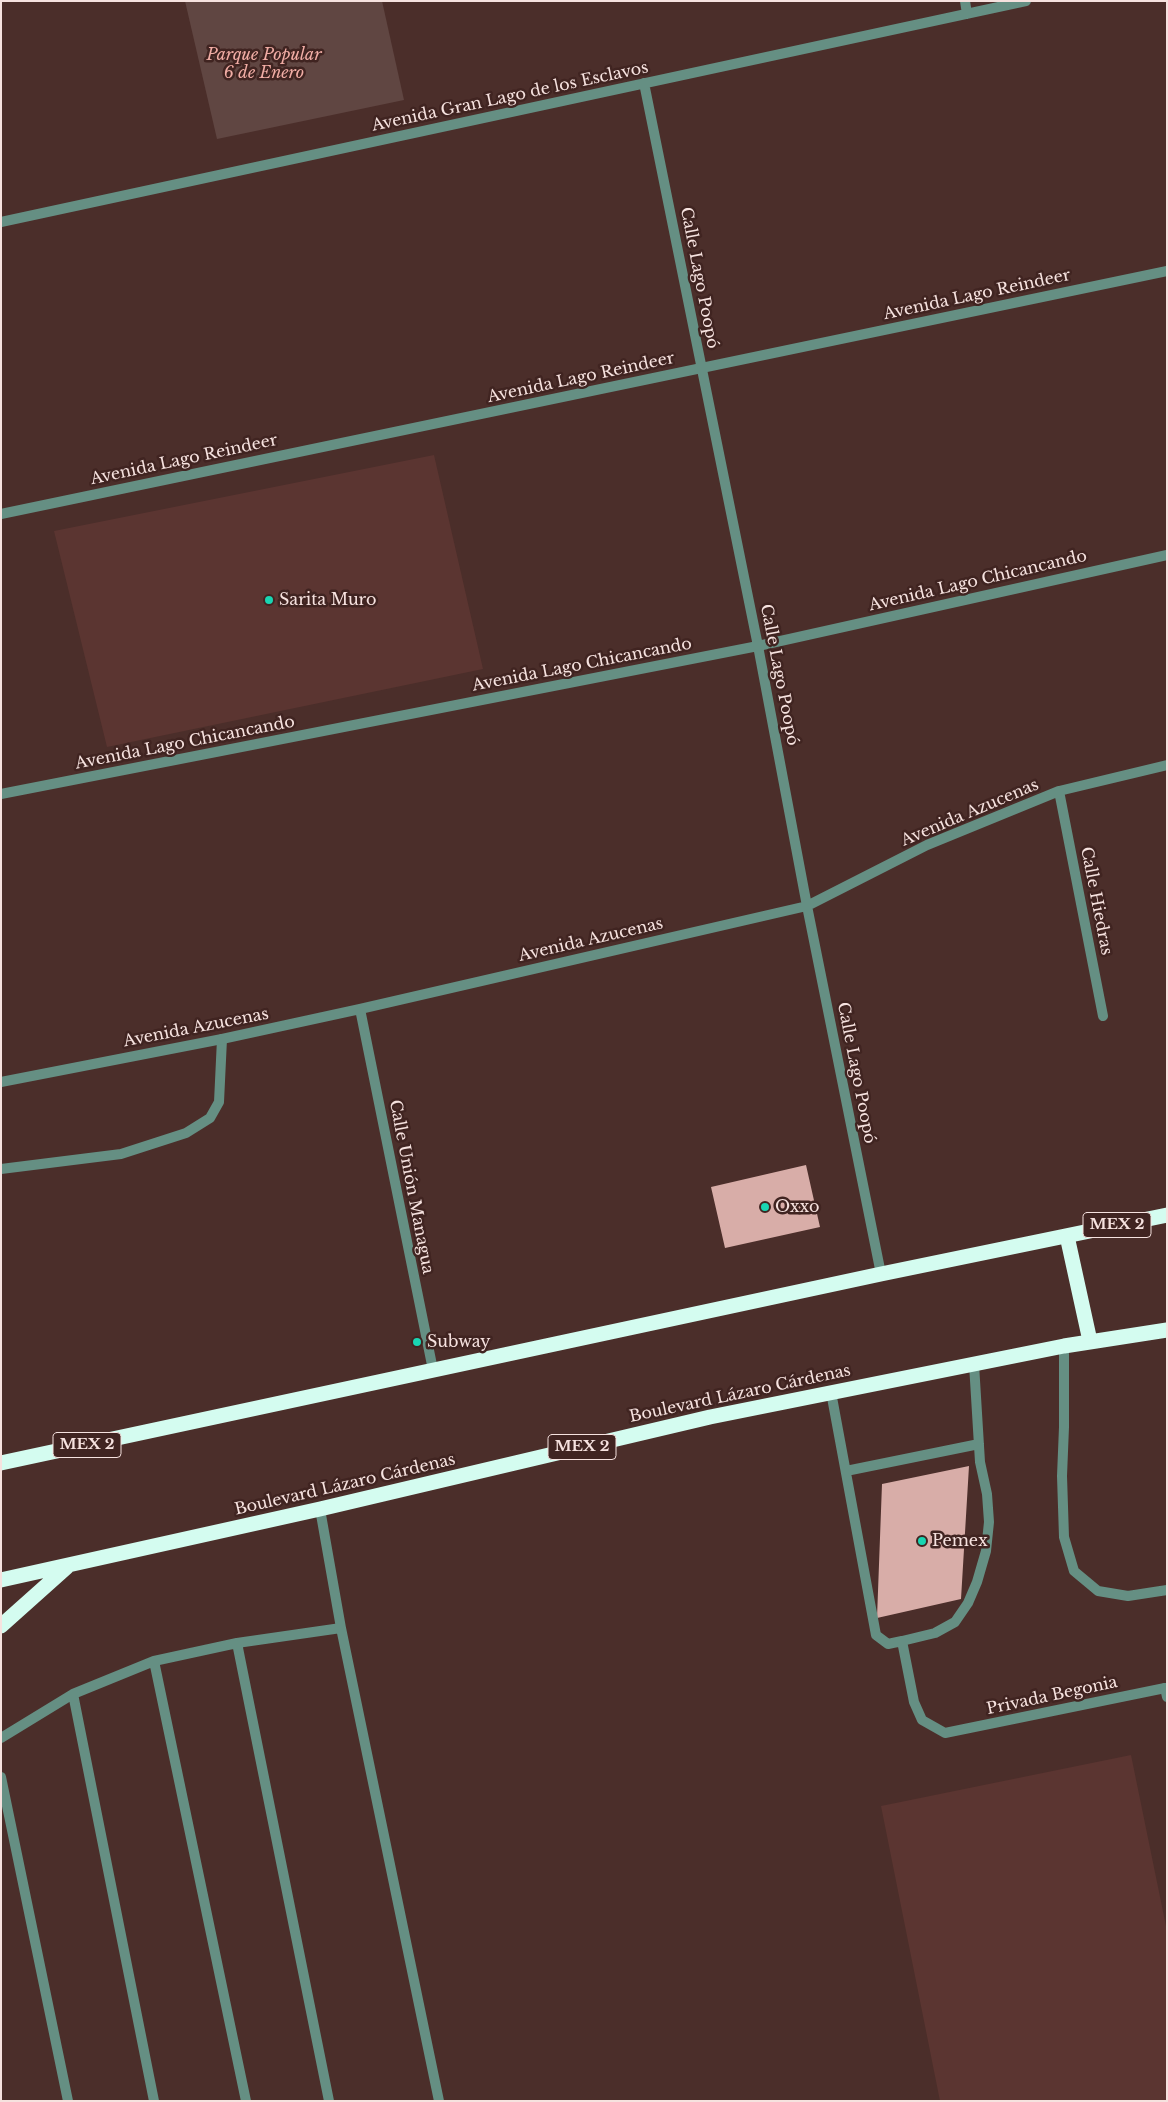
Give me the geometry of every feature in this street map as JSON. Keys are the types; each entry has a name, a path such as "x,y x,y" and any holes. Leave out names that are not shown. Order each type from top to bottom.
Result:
{"highway":[{"name":"MEX 2","path":"1,1463 881,1274 1167,1215"},
{"path":"1067,1236 1090,1341"},
{"name":"Boulevard Lázaro Cárdenas","path":"1,1580 320,1509 710,1417 1090,1341 1167,1330"},
{"path":"1,1454 19,1459"},
{"path":"1,1626 69,1565"}],"street":[{"path":"965,1 967,14"},
{"name":"Avenida Gran Lago de los Esclavos","path":"1,222 1026,1"},
{"name":"Calle Lago Poopó","path":"644,83 758,646 807,906 881,1274"},
{"name":"Avenida Lago Reindeer","path":"1,514 1167,271"},
{"name":"Avenida Lago Chicancando","path":"1,794 758,646 1167,555"},
{"name":"Avenida Azucenas","path":"1,1082 222,1039 360,1009 807,906 927,845 1059,791 1167,765"},
{"name":"Calle Hiedras","path":"1059,791 1103,1016"},
{"name":"Calle Unión Managua","path":"360,1009 433,1370"},
{"path":"1,1169 120,1154 186,1133 210,1118 219,1102 222,1039"},
{"path":"1064,1346 1062,1476 1064,1538 1074,1571 1098,1591 1128,1596 1167,1590"},
{"path":"831,1392 876,1635 888,1644 935,1633 955,1622 968,1603 977,1582 986,1551 989,1522 979,1444 974,1364"},
{"path":"846,1471 979,1444"},
{"path":"320,1509 341,1628 439,2101"},
{"path":"1,1738 73,1694 154,1661 237,1643 341,1628"},
{"name":"Privada Begonia","path":"902,1641 914,1702 922,1720 945,1733 1166,1691"},
{"path":"237,1643 329,2101"},
{"path":"154,1661 246,2101"},
{"path":"73,1694 154,2101"},
{"path":"1,1777 68,2101"}],"shaded area":[{"name":"Sarita Muro","path":"434,455 483,669 107,747 54,531"},
{"path":"1131,1755 1167,1931 1167,2101 940,2101 881,1806"}],"green space":[{"name":"Parque Popular 6 de Enero","path":"185,1 382,1 404,100 217,139"}],"building":[{"name":"Oxxo","path":"806,1165 820,1227 725,1248 711,1187"},
{"name":"Pemex","path":"969,1466 961,1599 877,1618 882,1484"}],"place":[{"name":"Sarita Muro","path":"269,600"},
{"name":"Oxxo","path":"765,1207"},
{"name":"Subway","path":"417,1342"},
{"name":"Pemex","path":"922,1541"}]}
